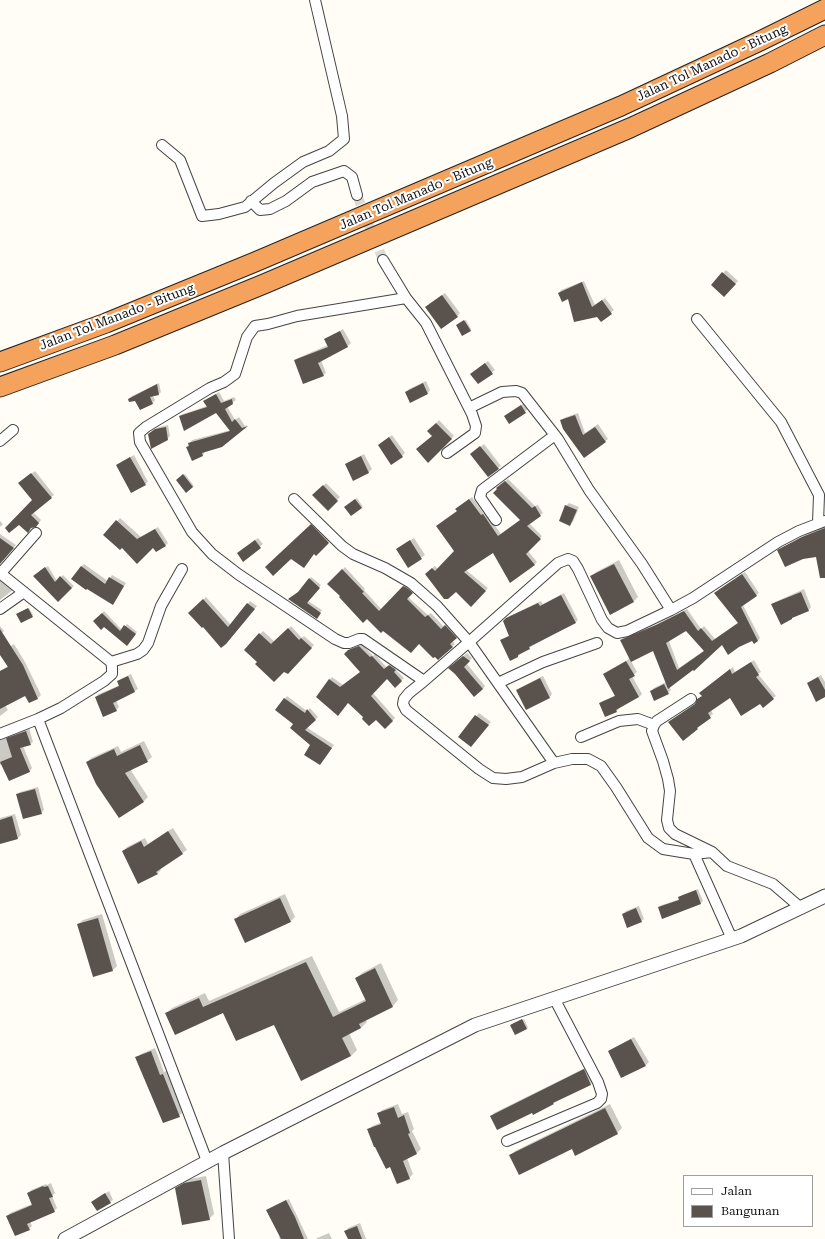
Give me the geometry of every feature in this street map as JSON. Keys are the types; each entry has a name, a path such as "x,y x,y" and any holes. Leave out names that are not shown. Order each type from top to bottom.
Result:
{"highway":[{"name":"Jalan Tol Manado - Bitung","path":"0,362 106,323 255,262 621,106 825,9"},
{"name":"Jalan Tol Manado - Bitung","path":"0,387 115,345 279,278 630,128 770,63 825,35"}],"street":[{"path":"162,145 175,154 180,160 202,216 219,214 245,207 303,162 329,151 344,139 342,116 315,0"},
{"path":"251,201 260,210 270,208 286,201 312,182 344,171 352,177 357,196"},
{"path":"383,260 406,298 426,323 469,408 476,426 475,433 448,454"},
{"path":"406,298 297,316 255,326 247,338 235,374 224,382 210,388 146,427 139,433 140,442 192,532 212,554 279,603 334,639 344,643 363,639 424,680"},
{"path":"697,319 781,422 819,495 821,522 799,530 778,542 693,598 671,610 627,631 617,633 608,628 602,620 573,561 568,559 558,563 441,667 409,693 404,699 403,704 406,710 479,769 493,778 506,779 522,777 554,763 572,759 588,759 601,766 648,838 663,849 694,854 712,852"},
{"path":"469,408 502,392 516,391 522,393 555,436 589,490 642,564 671,610"},
{"path":"0,440 13,430"},
{"path":"496,520 480,497 482,490 555,436"},
{"path":"294,499 342,546 353,554 385,568 411,583 437,606 469,642 554,763"},
{"path":"0,734 61,708 104,681 112,674 111,662 0,574 36,533"},
{"path":"111,662 137,654 143,650 148,643 161,606 182,569"},
{"path":"0,609 24,592"},
{"path":"498,683 543,662 597,643"},
{"path":"691,699 657,721 652,731 663,761 670,791 667,820 670,828 675,834 712,852 727,866 773,884 801,908"},
{"path":"38,719 207,1161"},
{"path":"581,737 619,721 638,719 654,725"},
{"path":"694,854 732,939"},
{"path":"66,1239 207,1161 475,1025 741,936 825,896"},
{"path":"507,1141 597,1103 601,1099 602,1094 598,1082 554,998"},
{"path":"223,1153 229,1239"}],"building":[{"path":"722,272 736,284 724,297 711,285"},
{"path":"582,282 592,307 602,300 612,314 601,322 597,317 574,322 568,299 562,302 558,293"},
{"path":"442,295 458,317 441,329 425,307"},
{"path":"464,320 471,331 462,336 456,325"},
{"path":"340,331 348,347 318,363 324,376 303,384 294,360 328,347 324,339"},
{"path":"485,363 493,374 478,384 470,374"},
{"path":"423,383 428,394 410,403 405,392"},
{"path":"157,384 159,395 150,397 153,404 140,410 135,401 129,402 128,399"},
{"path":"216,394 221,403 232,399 233,404 225,409 232,422 235,419 242,428 248,426 222,447 202,453 203,456 192,461 186,447 189,446 188,443 230,431 216,413 184,431 179,416 207,407 203,401"},
{"path":"521,405 526,413 509,424 504,416"},
{"path":"575,415 583,435 595,427 606,442 584,458 563,429 560,420"},
{"path":"436,423 452,439 428,463 416,449 432,436 427,431"},
{"path":"166,427 168,440 151,449 148,434 155,429"},
{"path":"389,437 403,457 391,465 378,445"},
{"path":"480,446 499,469 488,477 470,454"},
{"path":"361,456 369,473 353,481 345,464"},
{"path":"130,457 146,485 131,493 116,465"},
{"path":"31,473 52,498 31,515 39,523 36,527 31,528 28,533 19,525 9,533 5,528 32,500 18,483"},
{"path":"183,474 193,487 186,493 176,480"},
{"path":"505,481 532,508 535,506 541,516 527,526 541,539 526,554 535,565 510,583 493,553 464,572 486,591 471,607 456,592 448,599 444,599 425,574 432,568 435,571 454,551 436,526 457,511 455,509 469,499 481,515 483,514 498,536 520,520 493,493 497,489 496,488"},
{"path":"323,485 338,501 328,511 312,495"},
{"path":"355,499 362,508 351,516 344,507"},
{"path":"565,505 577,510 570,526 559,521"},
{"path":"116,520 137,539 155,529 166,546 156,552 153,548 137,564 122,548 120,550 103,535"},
{"path":"311,524 329,543 316,556 314,554 304,568 291,559 273,576 265,567"},
{"path":"825,528 825,578 820,578 816,557 803,559 785,567 777,550 802,537"},
{"path":"0,538 14,548 0,564"},
{"path":"255,540 261,548 243,562 237,553"},
{"path":"410,540 422,559 408,568 396,549"},
{"path":"614,564 634,602 610,615 590,576"},
{"path":"81,566 105,584 109,577 124,586 113,605 87,589 86,590 71,579"},
{"path":"45,567 55,582 60,576 72,588 58,602 33,576"},
{"path":"342,569 364,592 362,593 379,611 403,586 407,588 413,593 407,599 425,617 428,615 441,629 445,625 457,638 450,644 453,647 438,660 435,657 433,658 419,644 411,653 383,631 381,633 367,619 363,623 339,597 340,596 327,584"},
{"path":"742,574 757,596 741,607 758,641 754,644 752,641 739,647 728,655 722,645 694,671 693,670 668,689 653,651 631,662 620,640 684,611 698,631 701,628 712,641 738,623 714,593","holes":["686,631 704,651 677,670 666,643"]},
{"path":"309,578 320,588 307,603 321,613 317,619 288,599 298,592"},
{"path":"801,592 809,611 792,618 781,625 771,604"},
{"path":"561,595 576,623 529,647 530,649 510,661 500,640 509,636 503,621 506,618 538,603 540,606"},
{"path":"203,599 228,627 247,603 255,609 221,648 203,627 202,628 188,613"},
{"path":"28,608 33,617 21,623 16,614"},
{"path":"102,613 120,631 124,625 136,634 127,646 104,627 101,630 93,621"},
{"path":"288,628 299,640 301,638 312,648 288,674 284,672 274,682 255,664 257,662 244,650 259,633 271,644"},
{"path":"0,629 23,665 38,699 29,703 25,696 0,709 0,671 8,667 0,655"},
{"path":"359,646 370,657 372,656 384,669 389,665 396,670 394,672 402,681 395,688 387,679 371,696 393,721 385,729 376,720 369,726 362,719 363,717 348,703 338,716 316,697 329,679 340,687 360,672 344,654 348,650"},
{"path":"463,656 470,661 464,667 483,689 474,697 455,674 448,668"},
{"path":"626,661 635,676 629,679 639,697 616,710 617,712 605,717 599,703 615,696 603,674"},
{"path":"751,662 759,675 756,677 774,699 763,708 760,704 741,716 730,698 708,713 711,718 683,741 668,722 695,704 697,699 702,696 699,693 730,669 732,674"},
{"path":"128,676 135,692 113,703 117,711 103,717 95,697 119,686 117,681"},
{"path":"818,677 825,690 825,697 816,702 807,683"},
{"path":"540,678 550,698 526,710 516,690"},
{"path":"664,684 669,694 654,701 650,691"},
{"path":"284,698 305,713 307,709 316,720 305,730 332,748 320,765 304,755 310,745 290,728 293,724 275,710"},
{"path":"475,715 489,725 471,747 458,737"},
{"path":"26,731 31,745 20,748 30,772 9,781 0,762 12,757 6,738"},
{"path":"140,745 148,762 125,773 144,802 119,818 96,784 86,762 114,749 117,756"},
{"path":"35,789 42,814 23,819 16,794"},
{"path":"12,816 18,839 0,844 0,820"},
{"path":"168,831 183,854 156,872 158,874 138,884 122,851 141,841 144,847"},
{"path":"696,890 701,904 662,919 658,907 679,900 678,897"},
{"path":"280,898 291,922 245,943 234,919"},
{"path":"636,908 642,922 627,928 622,914"},
{"path":"98,918 113,971 93,977 77,924"},
{"path":"306,962 333,1017 366,1001 355,978 375,968 393,1007 359,1024 361,1028 342,1038 351,1056 301,1081 274,1025 236,1041 223,1013 175,1035 165,1013 199,998 203,1007"},
{"path":"522,1019 527,1029 515,1035 510,1025"},
{"path":"631,1039 646,1066 621,1078 608,1051"},
{"path":"151,1051 160,1075 163,1074 180,1117 163,1123 135,1057"},
{"path":"584,1069 591,1085 553,1103 554,1104 533,1115 532,1113 497,1130 490,1116"},
{"path":"394,1107 398,1118 404,1115 410,1133 408,1134 417,1154 403,1161 410,1179 397,1184 390,1167 386,1169 374,1147 367,1129 381,1124 377,1113"},
{"path":"605,1108 618,1134 575,1156 572,1149 519,1175 509,1155"},
{"path":"201,1180 210,1220 182,1225 175,1188 184,1183"},
{"path":"43,1186 48,1186 53,1197 49,1198 55,1212 27,1224 30,1230 15,1236 6,1216 32,1205 27,1193"},
{"path":"105,1193 111,1203 97,1211 91,1202"},
{"path":"286,1200 304,1239 281,1239 266,1210"},
{"path":"357,1226 362,1239 348,1239 344,1231"}],"tunnel":[{"path":"357,195 383,260"}]}
